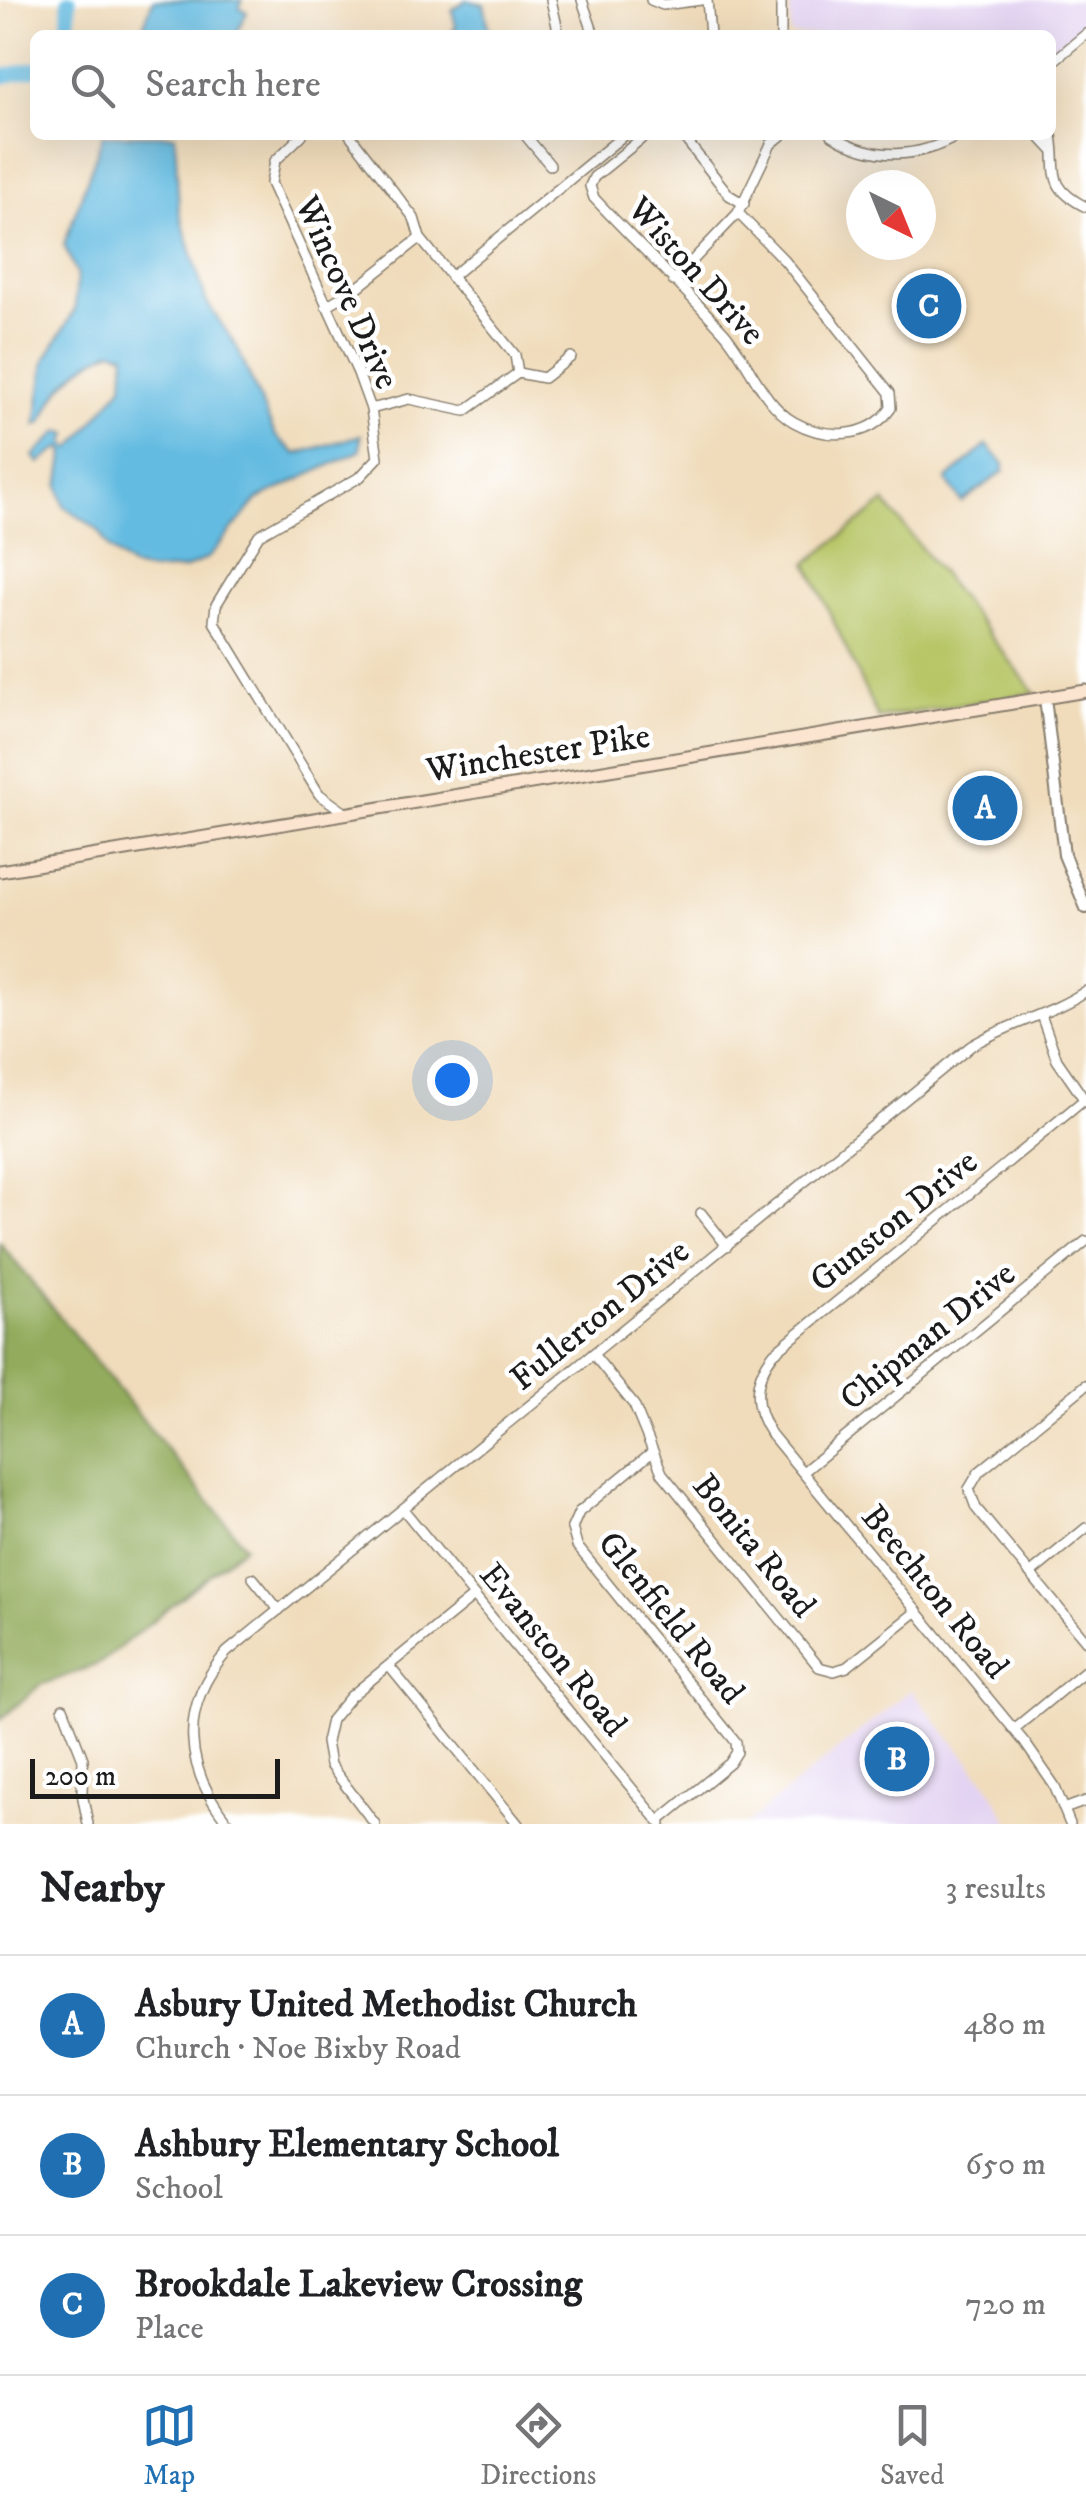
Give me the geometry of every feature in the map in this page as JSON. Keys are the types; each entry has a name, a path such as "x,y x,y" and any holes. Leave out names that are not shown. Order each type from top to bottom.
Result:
{"main road":[{"name":"Winchester Pike","path":"0,871 1086,691"}],"street":[{"path":"550,0 558,30"},
{"path":"582,0 592,30"},
{"path":"651,0 663,5 704,0 709,30"},
{"path":"781,0 781,30"},
{"path":"1056,58 1086,34"},
{"name":"Wincove Drive","path":"297,140 275,161 271,184 371,408 378,458 375,466 259,535 214,611 217,633 319,794 344,812"},
{"path":"354,140 414,218 420,238 514,355 518,372"},
{"path":"530,140 550,165"},
{"path":"451,277 618,140"},
{"name":"Wiston Drive","path":"640,140 592,181 592,194 724,332 780,411 822,434 852,432 882,418 890,408 890,393 741,208"},
{"path":"686,140 741,208"},
{"path":"673,281 741,208 776,140"},
{"path":"841,140 856,148 890,154 927,150 948,140"},
{"path":"1043,140 1052,150"},
{"path":"1051,140 1054,180 1070,198 1086,207"},
{"path":"326,306 357,288 420,238"},
{"path":"371,408 410,399 465,410 518,372 544,378 571,357"},
{"path":"1045,698 1064,855 1086,908"},
{"path":"313,817 319,794"},
{"name":"Fullerton Drive","path":"228,1824 199,1779 191,1727 197,1697 217,1664 971,1046 1086,991"},
{"path":"1041,1015 1057,1060 1085,1101"},
{"name":"Gunston Drive","path":"756,1396 760,1372 774,1353 1085,1101"},
{"path":"701,1213 727,1246"},
{"name":"Chipman Drive","path":"803,1472 1086,1241"},
{"name":"Bonita Road","path":"593,1354 629,1397 651,1453 674,1490 819,1667 834,1671"},
{"path":"1086,1385 979,1472 966,1489 976,1508 1086,1642"},
{"name":"Beechton Road","path":"756,1396 766,1426 1047,1773 1070,1824"},
{"path":"559,1528 572,1528 578,1512 651,1453"},
{"name":"Evanston Road","path":"404,1509 660,1823"},
{"name":"Glenfield Road","path":"572,1528 577,1546 734,1738 741,1752 660,1823"},
{"path":"1030,1574 1086,1528"},
{"path":"253,1578 279,1610"},
{"path":"374,1824 338,1779 327,1758 331,1720 350,1697 474,1596"},
{"path":"832,1684 834,1671 856,1662 917,1611"},
{"path":"389,1666 518,1824"},
{"path":"1014,1729 1086,1670"},
{"path":"62,1708 80,1744 88,1824"},
{"path":"1064,1809 1086,1800"}],"shaded area":[{"path":"790,0 1086,0 1086,23 1056,47 1056,30 791,30"},
{"path":"911,1690 989,1786 1010,1824 746,1824"}],"green space":[{"path":"885,502 1035,693 878,718 807,563"},
{"path":"0,1243 245,1546 99,1664 40,1685 0,1720"}],"water":[{"path":"153,0 243,0 239,8 247,12 238,30 142,30"},
{"path":"466,0 484,4 489,30 453,30 452,10"},
{"path":"101,140 175,140 179,211 206,301 237,347 275,435 296,454 361,435 360,451 258,499 209,557 185,569 152,571 131,567 109,549 98,530 64,506 59,487 65,450 60,448 39,463 34,456 59,431 68,433 65,444 72,448 123,385 125,354 112,350 70,378 54,398 43,422 36,425 45,360 75,310 77,274 64,245"},
{"path":"987,445 1004,464 1004,471 962,502 946,480"}],"waterway":[{"path":"68,30 69,0"},
{"path":"0,77 30,70"}],"place":[{"name":"Brookdale Lakeview Crossing","path":"929,306"},
{"name":"Asbury United Methodist Church","path":"985,808"},
{"name":"Ashbury Elementary School","path":"897,1759"}]}
